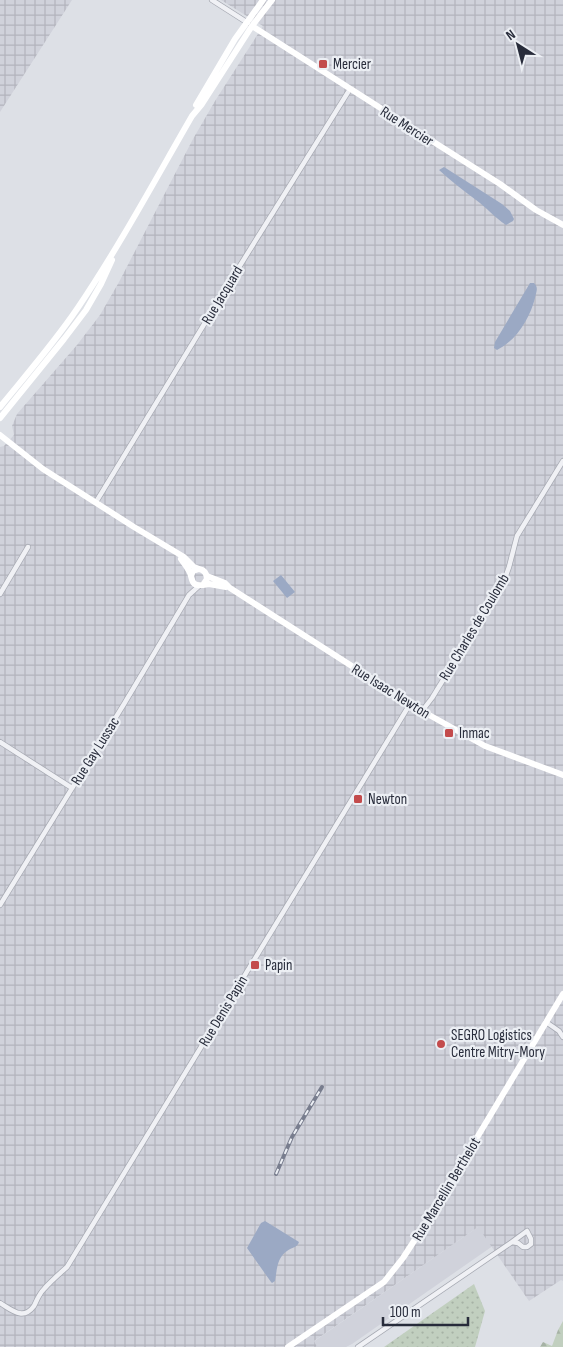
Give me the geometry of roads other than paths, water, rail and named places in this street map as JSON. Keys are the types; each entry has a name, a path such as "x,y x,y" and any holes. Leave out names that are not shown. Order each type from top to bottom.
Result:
{"street":[{"path":"212,0 249,24"},
{"path":"0,407 66,325 120,240 192,116 208,84 263,0"},
{"path":"249,24 272,0"},
{"name":"Rue Mercier","path":"249,24 500,184 538,212 563,225"},
{"name":"Rue Jacquard","path":"96,502 350,88"},
{"path":"0,418 86,310 101,284 120,240"},
{"path":"0,435 43,469 184,557 194,567 204,571 207,576 201,585 196,585 191,578 189,570 177,554"},
{"name":"Rue Charles de Coulomb","path":"422,711 432,698 504,581 517,536 563,461"},
{"path":"0,594 28,547"},
{"path":"191,578 194,571 199,569"},
{"name":"Rue Isaac Newton","path":"207,576 225,583 422,711 485,746 563,775"},
{"name":"Rue Gay Lussac","path":"189,595 191,578"},
{"name":"Rue Isaac Newton","path":"201,585 230,588"},
{"name":"Rue Gay Lussac","path":"0,905 189,595 201,585"},
{"name":"Rue Denis Papin","path":"0,1303 16,1313 28,1312 33,1307 42,1290 67,1267 410,704"},
{"path":"0,742 72,788"},
{"name":"Rue Marcellin Berthelot","path":"288,1347 384,1282 394,1271 427,1221 563,994"},
{"path":"546,1022 559,1031 563,1037"},
{"path":"358,1347 512,1242"}],"water":[{"path":"444,167 502,204 510,211 514,219 513,221 506,225 502,222 439,170"},
{"path":"530,283 534,283 537,288 530,313 516,335 497,350 494,348 495,342"},
{"path":"281,575 295,592 287,598 273,581"},
{"path":"265,1221 299,1242 281,1257 275,1281 272,1283 247,1248 261,1223"}],"railway":[{"path":"276,1174 292,1137 322,1087"}],"place":[{"name":"Mercier","path":"323,64"},
{"name":"Inmac","path":"449,733"},
{"name":"Newton","path":"358,799"},
{"name":"Papin","path":"255,965"},
{"name":"SEGRO Logistics Centre Mitry-Mory","path":"441,1044"}]}
